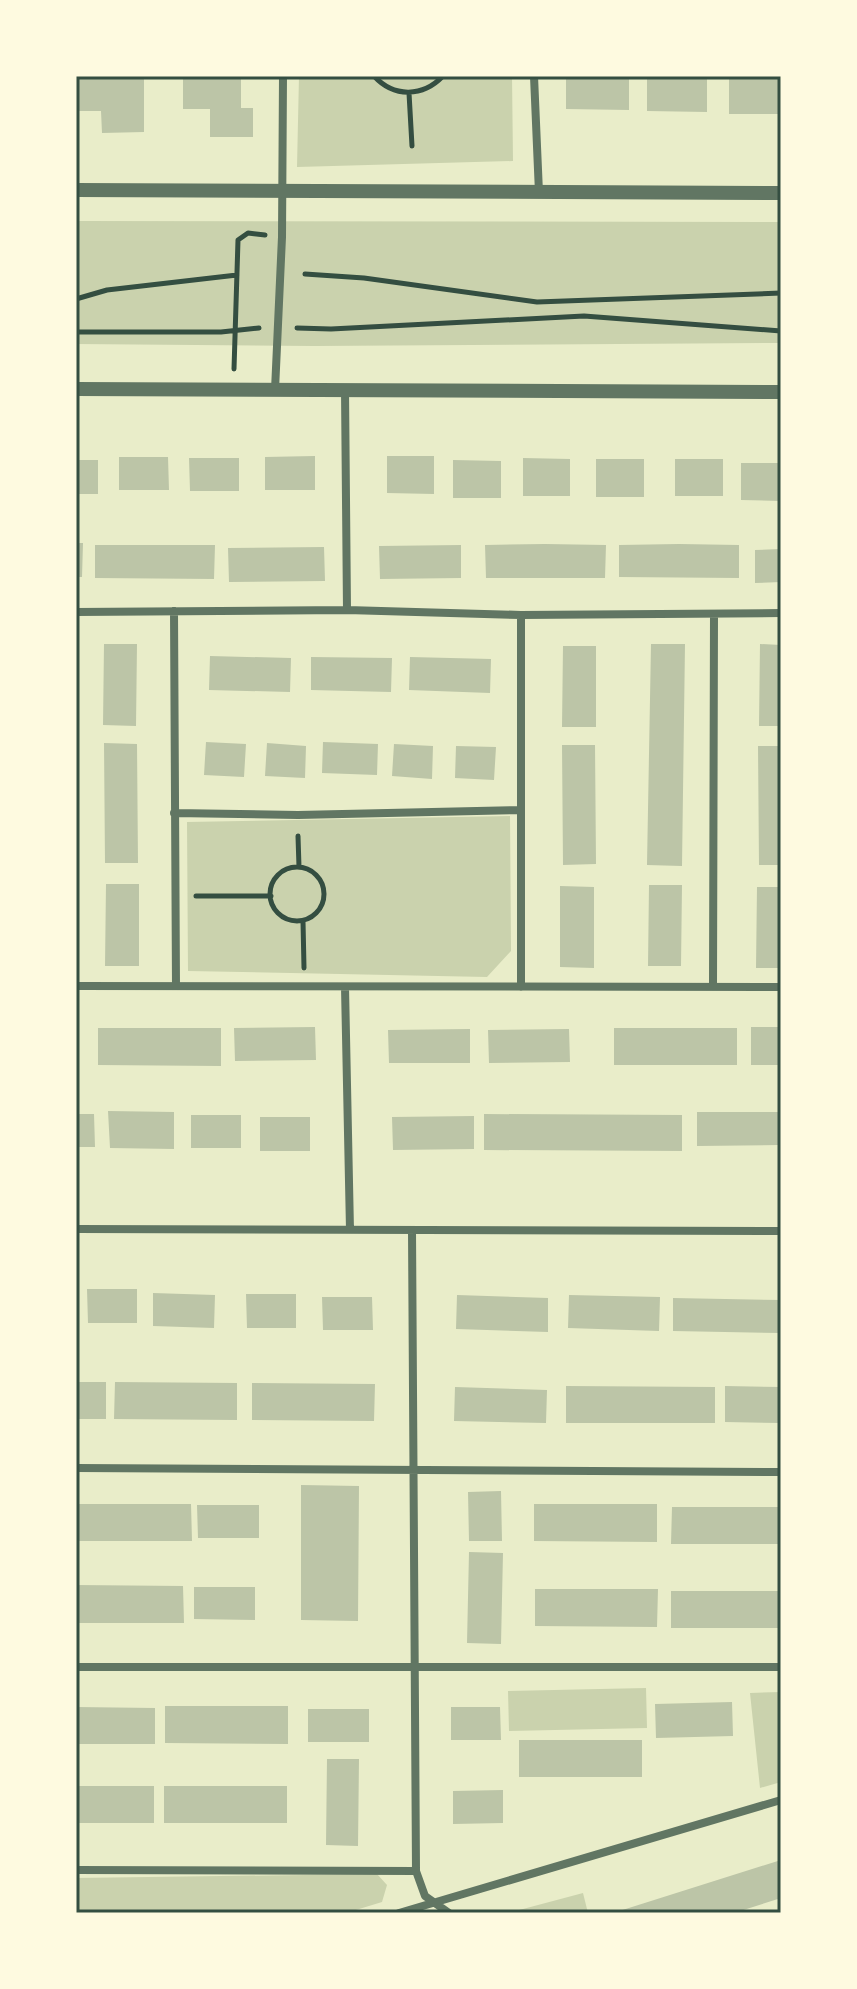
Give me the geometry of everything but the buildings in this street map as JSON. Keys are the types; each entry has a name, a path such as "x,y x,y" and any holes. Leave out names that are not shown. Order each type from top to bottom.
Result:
{"street":[{"path":"275,390 282,237 283,76"},
{"path":"534,76 539,193"},
{"path":"76,190 781,193"},
{"path":"76,389 781,392"},
{"path":"345,390 347,610"},
{"path":"174,611 176,986"},
{"path":"76,612 781,613"},
{"path":"713,987 714,614"},
{"path":"521,615 521,987"},
{"path":"174,813 298,815 520,810"},
{"path":"76,986 781,987"},
{"path":"345,987 350,1230"},
{"path":"76,1229 781,1231"},
{"path":"412,1230 416,1871 420,1887 433,1903 449,1913"},
{"path":"76,1468 781,1472"},
{"path":"76,1667 781,1667"},
{"path":"399,1913 781,1800"},
{"path":"76,1870 416,1871"}],"path":[{"path":"374,76 381,84 395,91 409,93 423,90 443,76"},
{"path":"409,93 412,146"},
{"path":"233,390 238,240 248,233 282,237"},
{"path":"305,274 364,278 537,302 781,293"},
{"path":"76,299 107,290 237,275"},
{"path":"302,328 584,316 781,331"},
{"path":"76,332 237,330"},
{"path":"298,815 299,867"},
{"path":"299,867 315,874 324,888 318,912 303,921 285,918 273,905 271,896 271,887 282,872 299,867"},
{"path":"175,896 271,896"},
{"path":"303,921 304,986"}],"green space":[{"path":"299,76 512,76 513,161 297,167"},
{"path":"76,221 781,222 781,343 76,344"},
{"path":"510,816 511,951 487,977 188,971 187,822"},
{"path":"646,1688 647,1728 509,1731 508,1691"},
{"path":"781,1692 781,1782 760,1788 750,1693"},
{"path":"377,1874 387,1885 382,1902 346,1913 76,1913 76,1878"},
{"path":"583,1893 588,1913 508,1913"}]}
